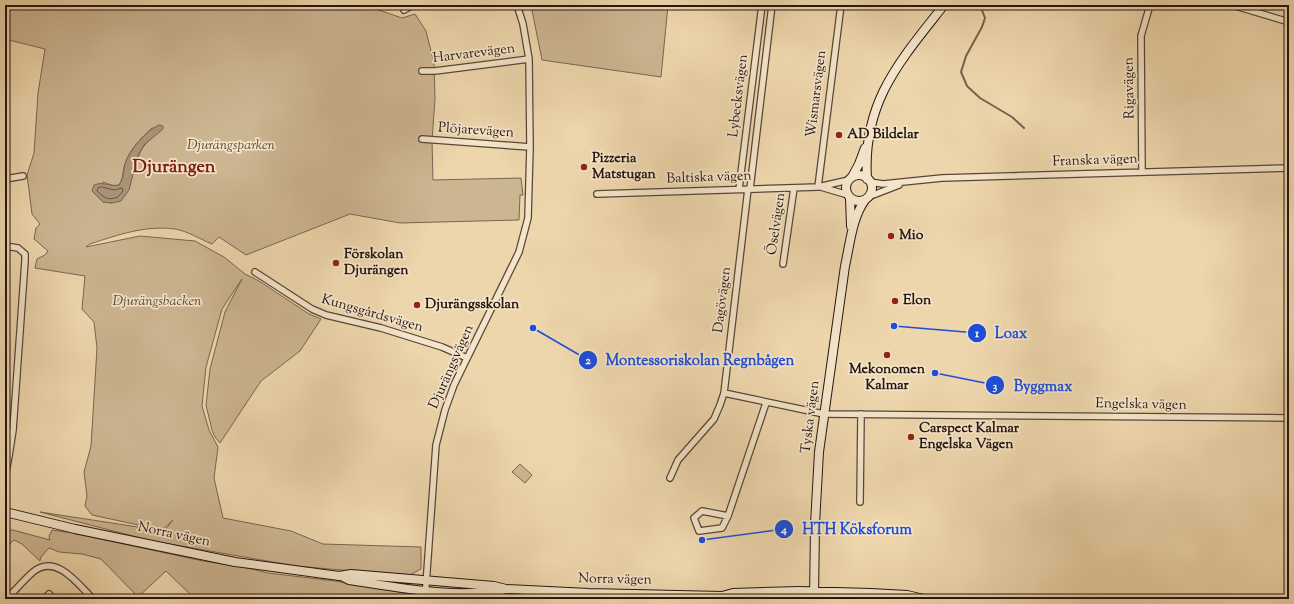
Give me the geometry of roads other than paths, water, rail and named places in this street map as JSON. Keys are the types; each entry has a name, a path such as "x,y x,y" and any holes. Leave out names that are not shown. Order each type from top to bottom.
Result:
{"main road":[{"path":"868,140 866,166 872,189 867,199 856,201 849,196 846,188 859,164 868,140 881,95 890,76 907,51 944,5"},
{"path":"851,178 861,176 869,180"},
{"name":"Tyska vägen","path":"849,196 851,212 850,239"},
{"name":"Tyska vägen","path":"814,595 815,530 819,452 824,414 850,239 858,213 867,199"},
{"name":"Norra vägen","path":"5,512 75,529 235,562 339,576 349,580 425,595 486,592 506,589"},
{"name":"Norra vägen","path":"339,576 351,574 494,586 506,589 589,593 722,596 733,593 907,595 923,599 948,599"},
{"name":"Norra vägen","path":"722,596 731,599"}],"street":[{"path":"404,10 413,5"},
{"name":"Djurängsvägen","path":"425,595 436,445 445,410 454,385 519,252 528,218 530,146 529,59 523,24 516,5"},
{"name":"Lybecksvägen","path":"739,189 762,5"},
{"name":"Lybecksvägen","path":"749,189 772,5"},
{"name":"Wismarsvägen","path":"819,187 841,5"},
{"name":"Rigavägen","path":"1142,172 1141,36 1150,5"},
{"path":"1232,5 1289,22"},
{"name":"Harvarevägen","path":"422,72 529,59"},
{"name":"Plöjarevägen","path":"422,139 530,146"},
{"name":"Franska vägen","path":"869,180 883,184 942,178 1289,168"},
{"path":"5,178 24,176"},
{"name":"Baltiska vägen","path":"597,194 819,187 851,178"},
{"name":"Franska vägen","path":"867,199 903,183"},
{"name":"Baltiska vägen","path":"819,187 849,196"},
{"name":"Öselvägen","path":"784,264 794,188"},
{"name":"Dagövägen","path":"670,478 678,460 714,419 724,394 749,189"},
{"path":"5,246 18,248 24,254 25,261 13,430 5,477"},
{"name":"Kungsgårdsvägen","path":"255,272 312,309 326,315 381,328 442,347 467,358"},
{"path":"724,394 824,414"},
{"path":"728,516 702,512 694,518 699,530 722,528 728,516 766,403"},
{"name":"Engelska vägen","path":"824,414 1289,418"},
{"path":"860,502 861,414"},
{"path":"7,599 34,571 44,566 56,566 66,572 94,599"},
{"path":"44,599 49,594 54,599"}],"water":[{"path":"159,125 163,126 163,129 144,145 138,155 129,190 121,201 112,203 103,202 92,191 94,185 119,185 123,177 125,164 134,147 144,136"}],"waterway":[{"path":"980,5 985,18 982,27 966,56 961,72 967,86 980,98 1012,117 1024,128"}],"place":[{"name":"AD Bildelar","path":"839,135"},
{"name":"Pizzeria Matstugan","path":"584,167"},
{"name":"Mio","path":"891,236"},
{"name":"Förskolan Djurängen","path":"336,263"},
{"name":"Elon","path":"895,301"},
{"name":"Djurängsskolan","path":"417,305"},
{"name":"Loax","path":"894,326"},
{"name":"Montessoriskolan Regnbågen","path":"533,328"},
{"name":"Mekonomen Kalmar","path":"887,355"},
{"name":"Byggmax","path":"935,373"},
{"name":"Carspect Kalmar Engelska Vägen","path":"911,437"},
{"name":"HTH Köksforum","path":"702,540"}],"district":[{"name":"Djurängen","path":"174,168"}],"park label":[{"name":"Djurängsparken","path":"231,146"},
{"name":"Djurängsbacken","path":"157,302"}]}
